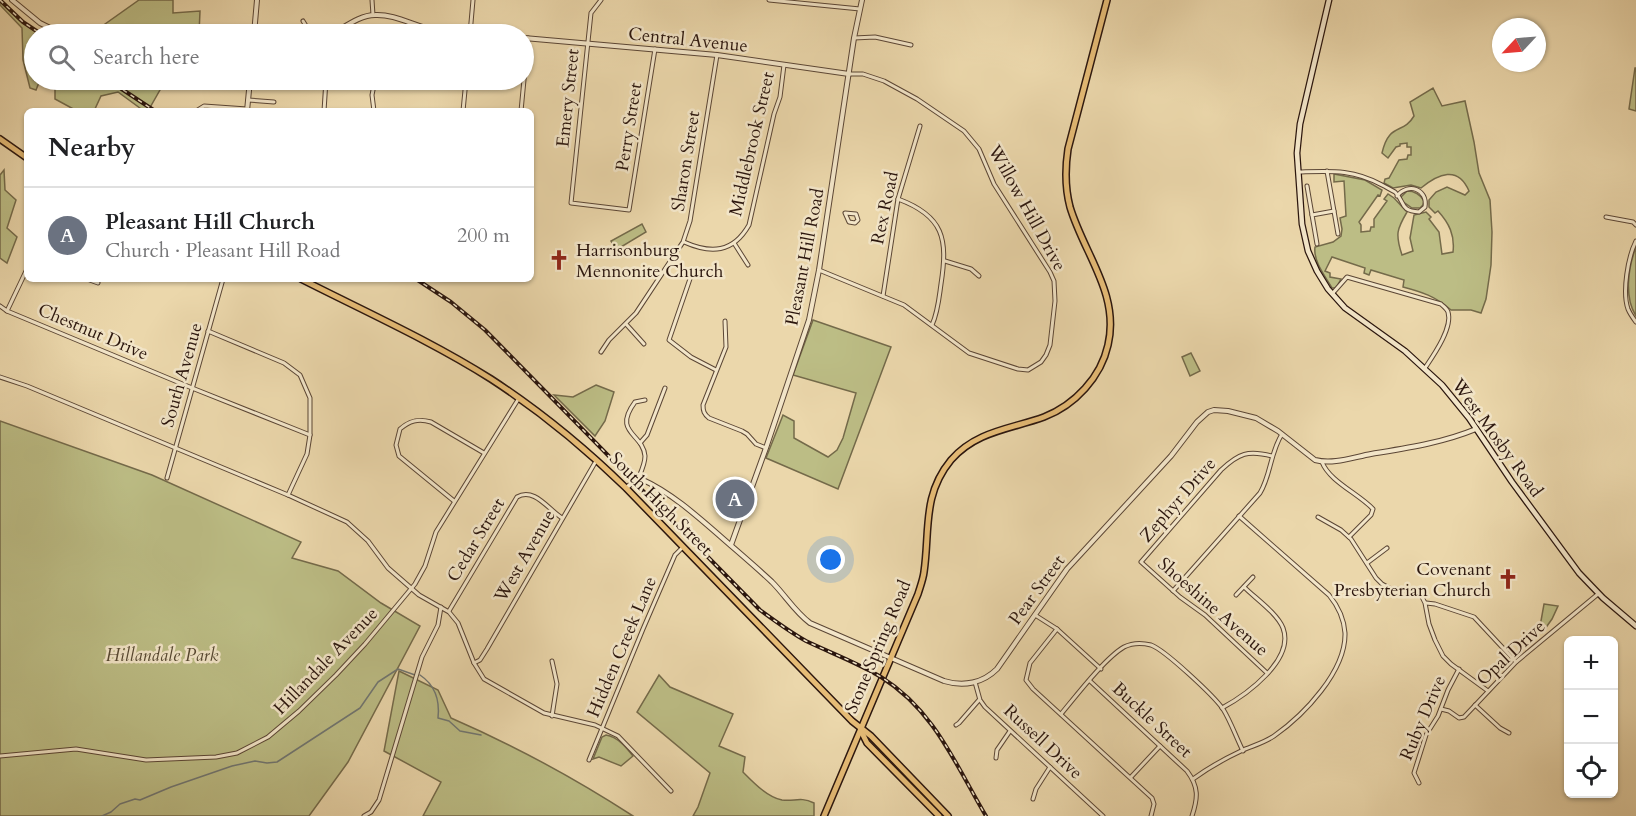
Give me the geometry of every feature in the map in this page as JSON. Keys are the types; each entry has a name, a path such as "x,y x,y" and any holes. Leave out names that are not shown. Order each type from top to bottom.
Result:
{"main road":[{"name":"Stone Spring Road","path":"824,816 918,594 924,575 928,512 934,489 951,461 966,446 986,435 1045,416 1065,406 1086,388 1101,364 1108,345 1111,322 1109,302 1074,218 1067,192 1065,170 1068,149 1107,0"},
{"name":"West Mosby Road","path":"1329,0 1300,124 1297,147 1301,220 1308,249 1319,275 1332,294 1349,310 1393,341 1425,368 1454,399 1579,573 1598,594 1636,626"},
{"path":"0,140 24,156"},
{"name":"South High Street","path":"307,282 443,351 489,378 563,431 626,488 860,729 871,736 948,816"},
{"path":"860,729 867,743 939,816"}],"street":[{"path":"12,0 42,24"},
{"path":"255,24 256,0"},
{"path":"372,0 372,15"},
{"path":"471,24 473,0"},
{"name":"Emery Street","path":"601,0 591,13 571,203 630,210"},
{"path":"769,0 860,9"},
{"name":"Pleasant Hill Road","path":"731,545 809,320 862,0"},
{"path":"349,24 372,15 391,16 411,24"},
{"path":"854,38 876,37 911,45"},
{"name":"Central Avenue","path":"534,39 717,55 849,74"},
{"name":"Perry Street","path":"630,210 655,49"},
{"name":"Sharon Street","path":"600,352 636,313 683,242 690,221 717,55"},
{"name":"Middlebrook Street","path":"683,242 705,250 725,247 734,243 746,231 751,221 774,114 780,97 784,65"},
{"name":"Willow Hill Drive","path":"819,270 904,305 969,353 1018,369 1029,370 1041,362 1050,345 1055,301 1054,281 994,184 979,149 964,131 917,99 884,81 863,74 849,74"},
{"path":"247,108 249,90"},
{"path":"324,108 325,90"},
{"path":"372,90 374,108"},
{"path":"463,108 465,90"},
{"path":"521,108 522,90"},
{"path":"248,100 274,102"},
{"path":"201,108 204,106 226,108"},
{"name":"Rex Road","path":"883,296 898,200 920,126"},
{"path":"1327,171 1338,234"},
{"path":"1297,172 1345,172 1365,177 1395,192 1397,196 1402,204 1411,210 1420,211 1426,205 1425,196 1416,189 1405,189 1397,196"},
{"path":"1307,186 1317,244"},
{"path":"898,200 913,205 929,216 939,229 944,244 945,261 937,314 932,325"},
{"path":"1312,216 1334,211"},
{"path":"845,213 849,213 856,214 857,222 849,222 845,213"},
{"path":"1606,217 1633,222 1636,225"},
{"path":"1636,241 1631,253 1626,296 1628,308 1636,322"},
{"path":"734,243 747,265"},
{"path":"945,261 971,268 979,276"},
{"path":"692,273 669,340 691,357 717,370"},
{"path":"7,311 24,275"},
{"path":"1332,294 1347,277 1442,304 1448,312 1448,323 1439,346 1425,368"},
{"name":"South Avenue","path":"166,478 222,282"},
{"name":"Chestnut Drive","path":"0,306 7,311 192,388 310,435"},
{"path":"725,321 726,344 703,405 705,415 747,434 756,444 766,448"},
{"path":"626,324 644,344"},
{"path":"208,331 284,363 300,375 310,398 310,435 307,454 288,495"},
{"path":"0,377 27,386 288,495 347,522 368,541 388,568 411,589 449,612 458,623 474,663 484,679 537,710 552,716 603,727 622,739 671,791"},
{"path":"640,443 648,435 665,388"},
{"name":"Hillandale Avenue","path":"0,756 84,750 155,760 223,756 245,750 272,734 311,700 365,644 421,576 436,532 519,398"},
{"path":"626,488 638,479 645,462 640,443 627,425 627,418 635,402 645,400"},
{"name":"Pear Street","path":"975,682 997,669 1067,569 1171,456 1197,422 1208,412 1228,411 1256,418 1322,462"},
{"path":"454,501 399,456 396,445 400,429 410,422 424,420 431,422 484,453"},
{"path":"1349,537 1371,515 1373,509 1334,477 1322,462 1431,444 1476,429"},
{"path":"1173,591 1265,486 1276,443 1282,434"},
{"name":"Zephyr Drive","path":"1141,562 1233,459 1245,453 1272,456"},
{"name":"West Avenue","path":"474,663 480,660 487,649 597,460"},
{"path":"638,479 665,492 731,545 773,583 797,612 810,623 953,684 975,682"},
{"name":"Cedar Street","path":"449,612 517,497 524,494 533,495 562,518"},
{"path":"1193,779 1207,768 1273,737 1314,699 1322,690 1341,656 1345,634 1341,614 1329,595 1239,516"},
{"path":"1318,518 1349,537 1378,580 1387,587 1395,590 1416,591 1425,603 1474,617 1516,662"},
{"name":"Hidden Creek Lane","path":"589,759 675,555 683,547"},
{"path":"1367,563 1387,548"},
{"name":"Shoeshine Avenue","path":"1141,562 1173,591 1205,615 1267,673"},
{"path":"1236,595 1253,577"},
{"path":"1222,708 1250,691 1278,660 1285,642 1278,620 1244,587"},
{"name":"Opal Drive","path":"1441,709 1462,718 1516,662 1598,594"},
{"name":"Ruby Drive","path":"1419,783 1414,774 1426,735 1459,669 1447,661 1440,651 1429,624 1425,603"},
{"path":"364,816 371,812 379,800 422,657 438,625 441,607"},
{"path":"1035,614 1057,629 1101,669"},
{"path":"1057,629 1030,663 1026,680 1152,798 1154,804 1151,816"},
{"path":"1061,714 1089,681 1124,648 1138,644 1150,645 1169,657 1216,700 1243,751"},
{"path":"552,660 557,684 552,716"},
{"path":"1459,669 1488,691"},
{"name":"Buckle Street","path":"1089,681 1187,771 1193,779 1197,794 1192,816"},
{"name":"Russell Drive","path":"975,682 980,700 985,707 1103,816"},
{"path":"956,724 980,700"},
{"path":"1475,705 1500,728 1509,733"},
{"path":"996,758 997,750 1010,731"},
{"path":"1131,777 1160,746"},
{"path":"1033,799 1036,789 1050,767"}],"green space":[{"path":"139,0 173,0 173,13 200,11 199,24 105,24"},
{"path":"0,2 24,24 24,64 22,28 0,5"},
{"path":"1636,68 1636,111 1629,109"},
{"path":"1433,88 1442,106 1465,101 1479,173 1490,200 1491,265 1486,299 1481,313 1471,310 1451,310 1428,295 1403,287 1404,280 1371,270 1369,275 1364,273 1365,268 1332,257 1325,271 1330,273 1330,277 1341,279 1336,288 1332,288 1316,258 1315,247 1333,242 1341,236 1340,218 1346,216 1344,181 1334,182 1334,174 1365,180 1382,190 1380,196 1378,195 1359,222 1361,232 1370,231 1371,227 1374,227 1374,219 1387,201 1384,199 1388,194 1407,212 1398,232 1402,255 1413,251 1410,238 1414,215 1426,212 1439,232 1442,254 1453,252 1450,230 1438,211 1435,213 1429,207 1429,200 1436,192 1447,187 1465,195 1469,191 1459,178 1447,174 1421,188 1411,185 1393,188 1384,183 1399,160 1407,159 1408,155 1411,155 1411,147 1407,147 1407,143 1396,147 1388,158 1382,153 1388,137 1410,122 1414,116 1410,102"},
{"path":"55,90 160,90 150,108 140,108 118,92 101,96 95,108 72,108 55,99"},
{"path":"4,170 5,190 16,200 7,228 17,237 7,263 0,258 0,175"},
{"path":"1407,191 1417,193 1424,201 1420,208 1412,208 1402,201 1401,197"},
{"path":"642,224 646,232 616,250 611,241"},
{"path":"1636,247 1636,316 1630,300 1628,282"},
{"path":"813,320 891,347 838,489 766,458 783,415 794,421 794,438 828,457 837,450 843,438 856,393 793,375"},
{"path":"1191,353 1200,371 1190,376 1182,357"},
{"path":"596,385 614,392 605,421 595,436 554,395 573,397"},
{"name":"Hillandale Park","path":"0,421 152,475 301,542 292,558 338,571 381,603 420,626 348,762 309,816 0,816"},
{"path":"1544,604 1558,606 1542,633 1539,632"},
{"path":"399,671 438,690 451,718 544,763 633,816 423,816 441,782 384,751"},
{"path":"659,675 670,687 733,714 719,746 745,757 743,772 771,796 782,800 814,803 814,816 693,816 710,773 637,712"},
{"path":"606,735 618,740 633,756 621,766 599,757 593,759 602,737"}],"waterway":[{"path":"102,816 120,804 135,799 140,800 232,766 255,761 277,762 360,708 378,682 398,669 415,675"},
{"path":"420,675 433,688 438,705 438,718 449,721 460,731 481,735"}],"railway":[{"path":"0,0 26,24"},
{"path":"123,90 150,108"},
{"path":"421,282 451,302 485,330 760,610 806,641 881,677 916,706 942,740 986,816"}],"place":[{"name":"Harrisonburg Mennonite Church","path":"559,260"},
{"name":"Pleasant Hill Church","path":"735,499"},
{"name":"Covenant Presbyterian Church","path":"1508,579"}]}
